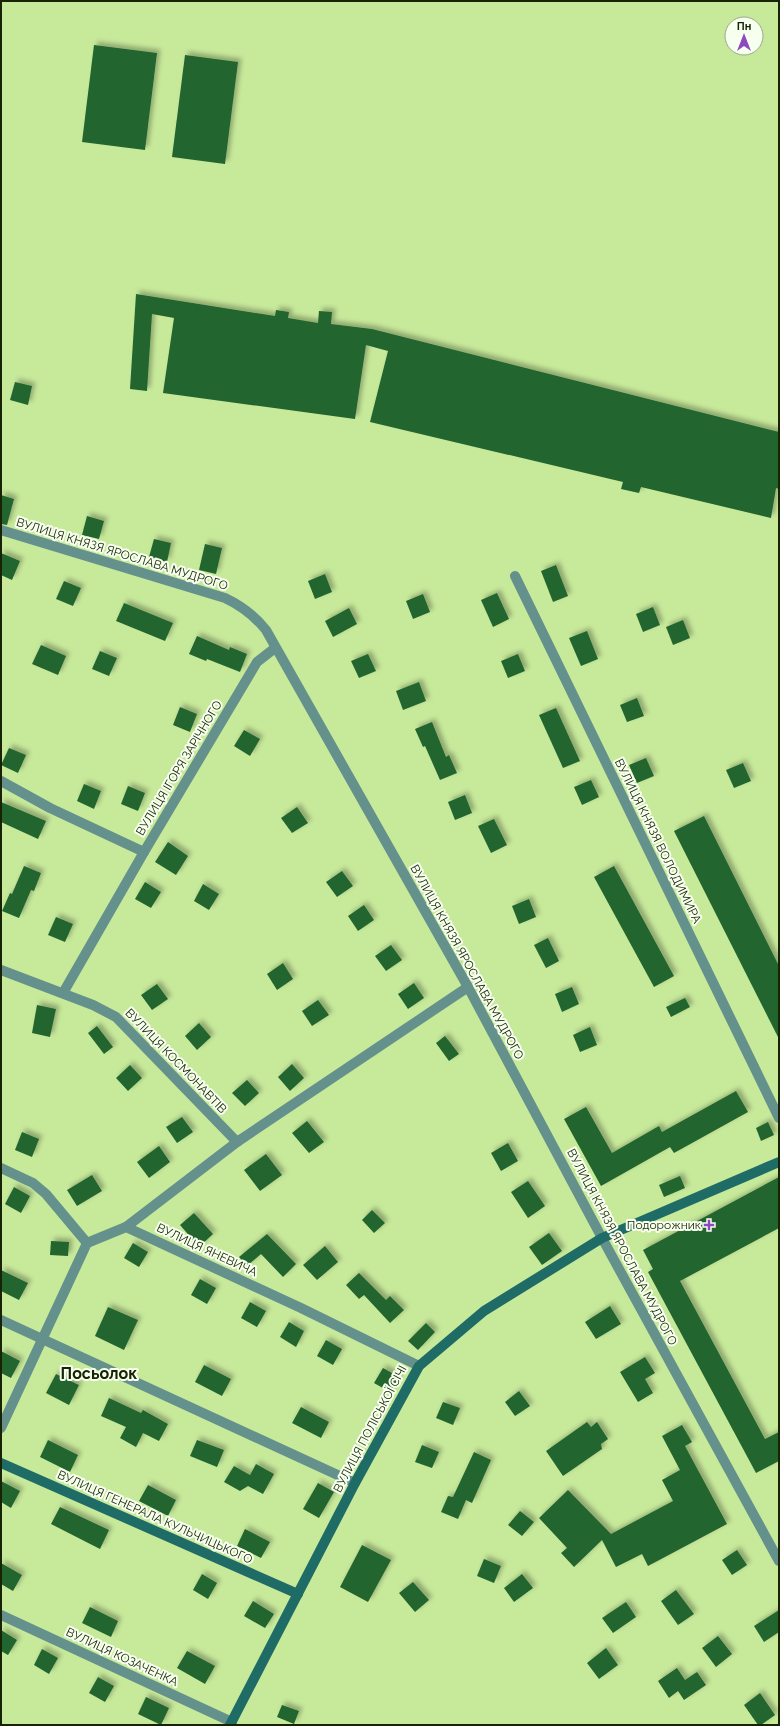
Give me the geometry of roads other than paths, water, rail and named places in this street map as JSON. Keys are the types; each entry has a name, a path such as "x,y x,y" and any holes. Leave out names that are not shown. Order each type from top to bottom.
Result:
{"street":[{"name":"ВУЛИЦЯ КНЯЗЯ ЯРОСЛАВА МУДРОГО","path":"1,530 225,598 243,607 257,618 266,630 468,987 602,1238 779,1561"},
{"name":"ВУЛИЦЯ КНЯЗЯ ВОЛОДИМИРА","path":"515,576 779,1118"},
{"name":"ВУЛИЦЯ ІГОРЯ ЗАРІЧНОГО","path":"1,781 50,808 144,852 257,662 276,648"},
{"path":"63,993 144,852"},
{"name":"ВУЛИЦЯ КОСМОНАВТІВ","path":"1,970 93,1005 116,1017 237,1142"},
{"path":"1,1428 87,1243 126,1227 237,1142 468,987"},
{"name":"ВУЛИЦЯ ПОЛІСЬКОЇ СІЧІ","path":"231,1723 355,1483 419,1366 484,1311 602,1238 779,1162"},
{"path":"1,1168 32,1183 46,1194 87,1243"},
{"name":"ВУЛИЦЯ ЯНЕВИЧА","path":"126,1227 301,1308 419,1366"},
{"path":"1,1320 355,1483"},
{"name":"ВУЛИЦЯ ГЕНЕРАЛА КУЛЬЧИЦЬКОГО","path":"1,1463 298,1594"},
{"name":"ВУЛИЦЯ КОЗАЧЕНКА","path":"1,1615 231,1723"}],"place":[{"name":"Подорожник","path":"709,1225"}],"district":[{"name":"Посьолок","path":"99,1373"}]}
